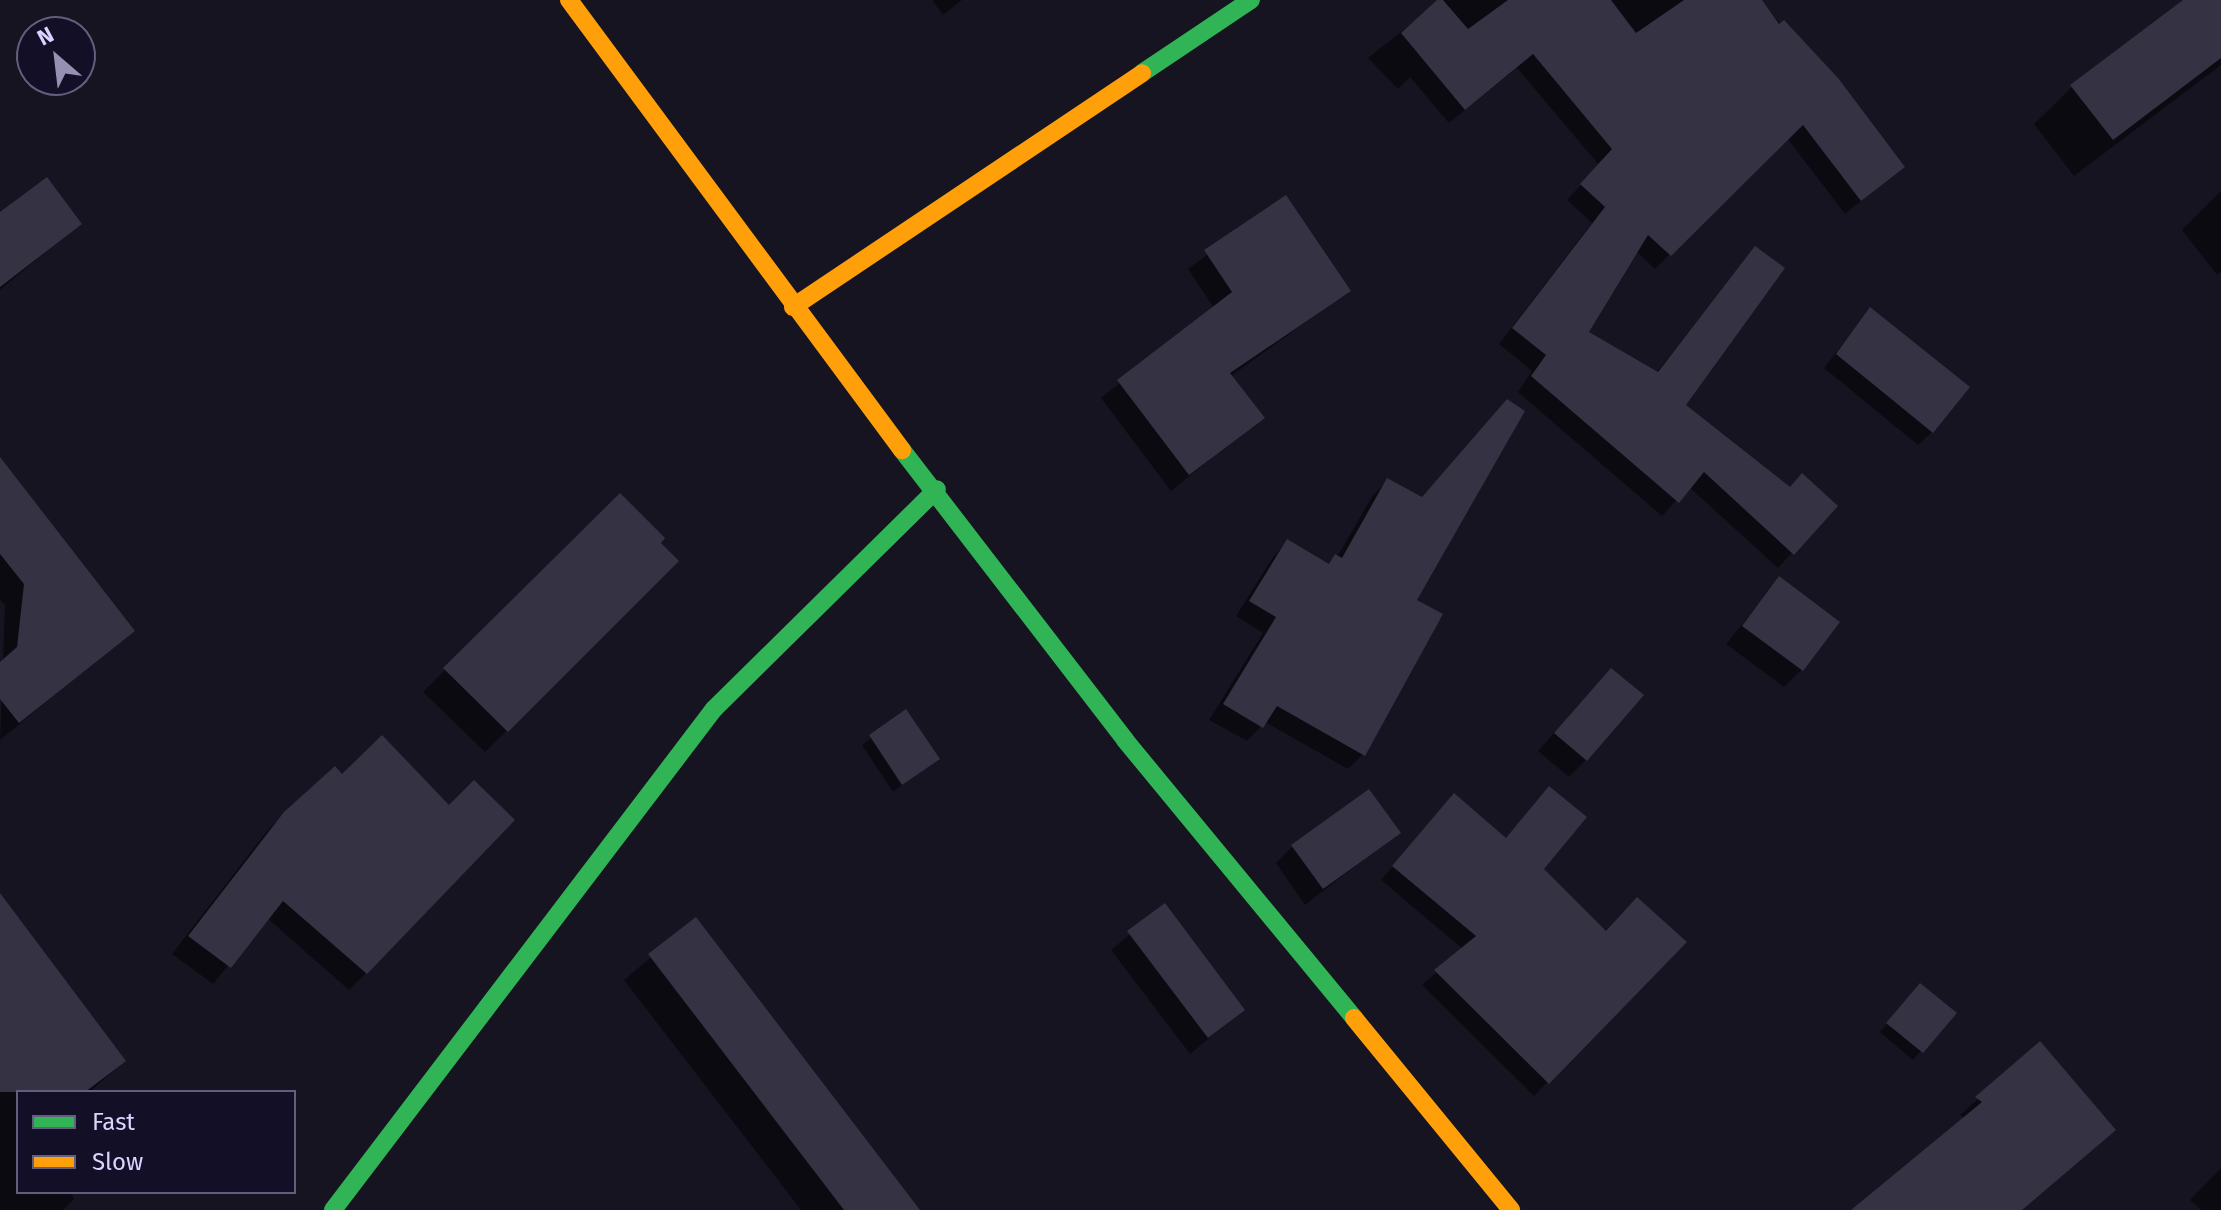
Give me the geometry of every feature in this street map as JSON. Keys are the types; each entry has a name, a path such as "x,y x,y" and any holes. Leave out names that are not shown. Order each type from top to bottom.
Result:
{"main road":[{"path":"569,0 793,307 937,489 1125,740 1511,1210"},
{"path":"793,307 1251,0"},
{"path":"333,1210 714,709 937,489"}],"building":[{"path":"1437,0 1443,0 1468,29 1508,0 1611,0 1636,33 1684,0 1762,0 1779,24 1784,20 1838,78 1905,167 1861,201 1803,125 1671,256 1648,235 1589,332 1658,372 1755,246 1785,268 1686,405 1790,487 1802,473 1838,506 1794,555 1704,472 1679,503 1531,376 1546,355 1512,328 1605,207 1580,184 1612,149 1533,54 1465,110 1401,33"},
{"path":"2183,0 2221,0 2221,58 2113,140 2070,85"},
{"path":"47,177 82,224 0,287 0,212"},
{"path":"1286,195 1351,291 1230,373 1265,418 1189,475 1117,380 1232,292 1204,250"},
{"path":"1870,307 1970,387 1933,433 1836,354"},
{"path":"1507,399 1525,411 1417,600 1443,614 1365,756 1277,706 1263,728 1223,704 1276,617 1249,601 1287,539 1329,564 1335,554 1342,558 1387,478 1422,497"},
{"path":"0,457 135,631 19,723 0,699 0,662 17,647 24,584 0,554"},
{"path":"620,493 665,538 661,543 679,561 508,732 443,668"},
{"path":"1779,576 1840,622 1803,671 1742,626"},
{"path":"1611,668 1644,695 1587,761 1554,733"},
{"path":"906,709 940,759 902,785 869,735"},
{"path":"382,735 449,805 474,780 515,820 367,974 283,901 231,968 188,936 284,812 335,766 342,774"},
{"path":"1549,786 1587,817 1544,869 1606,931 1637,897 1687,942 1549,1084 1434,970 1476,936 1392,866 1454,793 1506,838"},
{"path":"1369,789 1401,833 1323,889 1291,845"},
{"path":"0,893 126,1061 88,1090 0,1092"},
{"path":"1165,903 1245,1010 1208,1038 1127,931"},
{"path":"696,917 920,1210 844,1210 648,954"},
{"path":"1920,983 1957,1013 1923,1053 1886,1023"},
{"path":"2040,1041 2116,1130 2022,1210 1851,1210 1982,1102 1975,1097"}],"traffic: fast":[{"path":"1142,73 1251,0"},
{"path":"902,450 1125,740 1354,1018"},
{"path":"333,1210 714,709 937,489"}],"traffic: slow":[{"path":"569,0 902,450"},
{"path":"793,307 1142,73"},
{"path":"1354,1018 1511,1210"}]}
